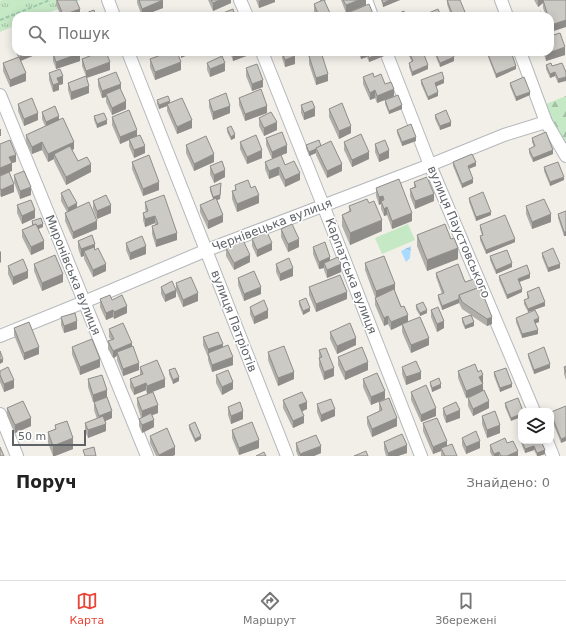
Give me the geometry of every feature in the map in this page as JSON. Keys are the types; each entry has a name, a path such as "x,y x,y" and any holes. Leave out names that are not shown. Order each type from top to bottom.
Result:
{"street":[{"path":"108,0 112,12"},
{"path":"240,0 245,12"},
{"path":"366,0 370,12"},
{"path":"501,0 506,12"},
{"name":"вулиця Патріотів","path":"130,56 287,456"},
{"name":"Карпатська вулиця","path":"264,56 324,205 422,456"},
{"name":"вулиця Паустовського","path":"388,56 430,165 533,408"},
{"path":"521,56 546,122 566,156"},
{"name":"Миронівська вулиця","path":"0,95 147,456"},
{"name":"Чернівецька вулиця","path":"0,336 207,250 430,165 504,135 546,122"},
{"path":"0,414 17,456"},
{"path":"548,444 553,456"}],"path":[{"path":"20,12 50,0"},
{"path":"0,20 12,15"}],"green space":[{"path":"81,0 50,12 12,12 12,27 0,32 0,1"},
{"path":"566,96 566,155 541,106"},
{"path":"408,224 415,240 382,254 375,238"}],"water":[{"path":"411,246 410,258 406,262 401,251"}],"building":[{"path":"57,0 76,0 80,9 72,12 62,12"},
{"path":"139,0 163,0 142,9"},
{"path":"211,0 220,0 213,3"},
{"path":"324,0 330,12 317,12 314,4"},
{"path":"343,0 359,0 346,5"},
{"path":"382,0 390,0 383,3"},
{"path":"447,0 460,0 465,12 452,12"},
{"path":"543,0 566,0 566,20 554,24 554,12 547,12"},
{"path":"369,4 372,12 350,12"},
{"path":"233,9 234,12 226,12"},
{"path":"438,9 439,12 431,12"},
{"path":"560,33 565,47 554,51 554,35"},
{"path":"54,56 72,56 56,62"},
{"path":"90,56 108,56 110,62 86,71 82,59"},
{"path":"158,56 179,56 181,62 155,72 150,59"},
{"path":"222,56 225,63 210,69 207,63"},
{"path":"284,56 295,56 285,60"},
{"path":"309,56 322,56 328,74 316,78"},
{"path":"411,56 425,56 428,65 412,72 409,63 413,61"},
{"path":"437,56 454,56 454,57 440,63"},
{"path":"489,56 512,56 516,66 496,74"},
{"path":"19,57 26,73 10,80 3,63"},
{"path":"551,63 552,66 562,63 566,72 566,77 558,79 555,72 550,74 546,65"},
{"path":"257,64 263,80 252,84 246,68"},
{"path":"60,69 63,76 57,78 59,83 53,85 49,73"},
{"path":"116,72 121,84 102,91 98,79"},
{"path":"442,72 444,79 435,83 438,92 428,97 421,80"},
{"path":"373,73 374,77 381,74 385,84 391,82 394,89 377,96 375,90 370,93 363,77"},
{"path":"86,76 89,86 71,92 68,83"},
{"path":"524,77 530,92 516,97 510,83"},
{"path":"120,88 126,101 112,108 106,94"},
{"path":"261,89 267,106 245,114 239,98"},
{"path":"226,93 230,106 213,112 209,100"},
{"path":"398,95 402,105 389,111 385,100"},
{"path":"168,96 170,101 159,105 157,100"},
{"path":"32,98 38,113 24,119 18,104"},
{"path":"182,98 192,120 177,127 167,104"},
{"path":"312,101 315,108 304,113 301,105"},
{"path":"342,103 351,126 339,131 329,109"},
{"path":"55,106 59,116 46,122 42,112"},
{"path":"129,110 137,130 120,137 112,117"},
{"path":"446,110 451,122 440,126 435,115"},
{"path":"271,112 277,122 264,128 259,118"},
{"path":"104,113 107,120 97,124 94,116"},
{"path":"63,118 74,142 48,154 42,142 32,147 26,135"},
{"path":"411,124 416,137 402,142 397,130"},
{"path":"231,126 235,134 231,137 227,128"},
{"path":"282,132 287,145 272,152 266,138"},
{"path":"546,132 553,150 533,158 529,149 535,146 532,138"},
{"path":"361,134 369,152 352,160 344,142"},
{"path":"140,135 145,146 134,150 129,139"},
{"path":"256,135 262,150 247,157 240,142"},
{"path":"206,136 214,154 194,164 186,145"},
{"path":"10,140 16,155 9,157 12,163 0,168 0,144"},
{"path":"319,140 321,146 309,152 306,145"},
{"path":"385,140 389,150 379,155 375,144"},
{"path":"331,141 342,164 327,171 316,148"},
{"path":"70,146 78,161 87,157 91,164 66,177 54,154"},
{"path":"472,154 476,162 468,166 473,179 462,184 453,162"},
{"path":"149,155 159,182 143,189 132,162"},
{"path":"281,155 285,165 294,161 300,173 285,180 279,167 269,171 265,162"},
{"path":"222,161 225,170 214,175 210,166"},
{"path":"558,162 564,177 550,182 544,167"},
{"path":"24,171 31,187 20,191 14,175"},
{"path":"9,172 14,184 1,190 0,176"},
{"path":"427,177 434,194 415,201 410,189 416,187 414,182"},
{"path":"399,179 412,213 392,221 387,207 384,209 381,201 384,200 383,196 379,197 376,188"},
{"path":"248,180 251,188 255,186 259,195 237,204 232,191 236,190 235,185"},
{"path":"221,183 220,195 213,197 210,187"},
{"path":"69,189 77,203 68,208 61,193"},
{"path":"483,192 491,212 476,217 469,198"},
{"path":"106,195 111,205 97,211 93,201"},
{"path":"164,195 177,233 156,240 152,226 158,224 155,216 145,219 143,213 148,211 145,202"},
{"path":"216,198 223,215 208,221 200,205"},
{"path":"367,199 369,203 374,201 382,220 350,233 342,215 351,211 349,206"},
{"path":"544,199 551,214 532,222 526,206"},
{"path":"31,200 35,210 22,216 17,205"},
{"path":"89,202 97,221 73,232 65,213"},
{"path":"566,211 566,232 564,232 558,214"},
{"path":"505,215 515,239 486,250 480,236 483,235 480,225"},
{"path":"41,218 43,224 37,226 36,224 33,225 32,221"},
{"path":"36,224 44,241 31,247 22,230"},
{"path":"292,224 299,239 288,244 281,229"},
{"path":"445,224 451,239 454,238 458,248 427,260 417,235"},
{"path":"267,232 272,243 257,250 252,239"},
{"path":"92,235 95,244 81,249 78,241"},
{"path":"142,236 146,246 130,253 126,243"},
{"path":"243,240 250,255 234,263 226,248"},
{"path":"325,242 330,257 319,262 313,247"},
{"path":"94,247 95,250 98,248 106,264 93,270 84,251"},
{"path":"553,248 560,264 548,268 542,253"},
{"path":"507,250 512,263 496,270 490,256"},
{"path":"55,255 63,274 42,283 34,264"},
{"path":"384,256 395,284 376,291 365,263"},
{"path":"338,257 341,264 327,270 324,263"},
{"path":"289,258 293,268 280,274 276,264"},
{"path":"23,259 28,271 13,277 8,266"},
{"path":"458,264 465,282 477,278 482,290 480,287 459,295 459,299 442,306 438,295 444,293 436,273"},
{"path":"527,265 530,274 518,279 522,289 507,295 499,276"},
{"path":"254,271 261,287 244,294 238,278"},
{"path":"340,275 347,292 316,304 309,287"},
{"path":"191,277 198,293 183,300 176,283"},
{"path":"172,281 176,290 165,295 161,287"},
{"path":"480,287 492,317 487,319 462,302 459,295"},
{"path":"539,287 545,302 528,309 524,300 529,298 527,292"},
{"path":"394,289 401,307 404,306 408,315 391,322 388,316 384,318 375,298"},
{"path":"110,295 112,300 122,295 127,306 114,312 113,310 106,313 100,299"},
{"path":"306,298 310,308 303,311 299,301"},
{"path":"264,300 268,310 254,317 250,307"},
{"path":"423,302 427,310 420,313 416,305"},
{"path":"438,307 444,321 437,324 431,310"},
{"path":"535,310 539,318 534,320 538,330 522,334 516,318"},
{"path":"75,313 77,321 64,326 61,317"},
{"path":"471,315 474,322 465,326 462,318"},
{"path":"420,317 429,338 411,345 402,324"},
{"path":"29,322 39,347 24,353 14,328"},
{"path":"123,323 132,343 113,351 108,341 114,339 109,329"},
{"path":"350,323 356,338 337,346 330,332"},
{"path":"218,332 223,344 208,349 203,337"},
{"path":"92,339 100,359 80,367 72,347"},
{"path":"228,345 233,357 212,365 208,353"},
{"path":"133,346 139,363 123,369 117,352"},
{"path":"284,346 294,372 278,378 268,352"},
{"path":"362,347 368,362 345,372 338,357"},
{"path":"544,347 550,364 534,370 528,354"},
{"path":"326,348 334,368 324,372 319,358 322,357 319,350"},
{"path":"0,351 3,359 0,360"},
{"path":"157,360 165,379 147,386 146,383 134,388 130,379 143,374 140,367"},
{"path":"416,361 421,372 406,377 402,367"},
{"path":"475,364 478,372 481,370 483,375 479,377 483,384 466,391 458,371"},
{"path":"8,367 14,380 4,384 0,371"},
{"path":"175,368 179,377 173,380 169,370"},
{"path":"506,368 512,384 500,388 494,372"},
{"path":"228,370 233,382 222,387 216,375"},
{"path":"377,373 385,391 371,397 363,379"},
{"path":"102,375 107,390 93,395 88,379"},
{"path":"439,378 441,384 432,388 430,382"},
{"path":"426,385 436,408 421,415 411,392"},
{"path":"484,390 489,401 473,409 468,398"},
{"path":"153,392 158,405 142,411 137,398"},
{"path":"302,392 307,402 299,405 304,416 293,421 283,400"},
{"path":"107,397 112,411 99,416 94,402"},
{"path":"389,398 397,418 372,429 367,417 382,410 379,402"},
{"path":"518,398 522,408 518,408 518,415 511,418 505,403"},
{"path":"331,399 335,409 321,415 317,404"},
{"path":"23,401 31,418 15,425 7,408"},
{"path":"240,402 243,411 231,416 228,407"},
{"path":"456,402 460,410 446,416 443,408"},
{"path":"566,406 566,437 561,439 554,422 554,411"},
{"path":"495,411 500,425 487,430 482,416"},
{"path":"151,413 154,420 142,425 139,419"},
{"path":"103,416 106,424 88,430 85,423"},
{"path":"437,418 447,441 433,447 423,423"},
{"path":"67,421 73,438 53,446 48,432 56,429 55,425"},
{"path":"195,422 201,436 195,439 189,425"},
{"path":"252,422 259,440 239,448 232,430"},
{"path":"167,428 175,447 159,455 150,436"},
{"path":"476,431 480,441 466,447 462,438"},
{"path":"402,434 407,445 388,453 384,442"},
{"path":"316,435 321,446 300,454 296,443"},
{"path":"505,438 507,443 513,441 518,451 507,456 501,456 499,452 494,454 490,445"},
{"path":"452,444 457,456 445,456 441,448"},
{"path":"523,444 542,444 545,450 537,453 534,446 525,449"},
{"path":"0,447 4,456 0,456"},
{"path":"94,447 96,456 85,456 83,450"},
{"path":"366,451 368,456 354,456"},
{"path":"264,452 266,456 256,456"}]}
